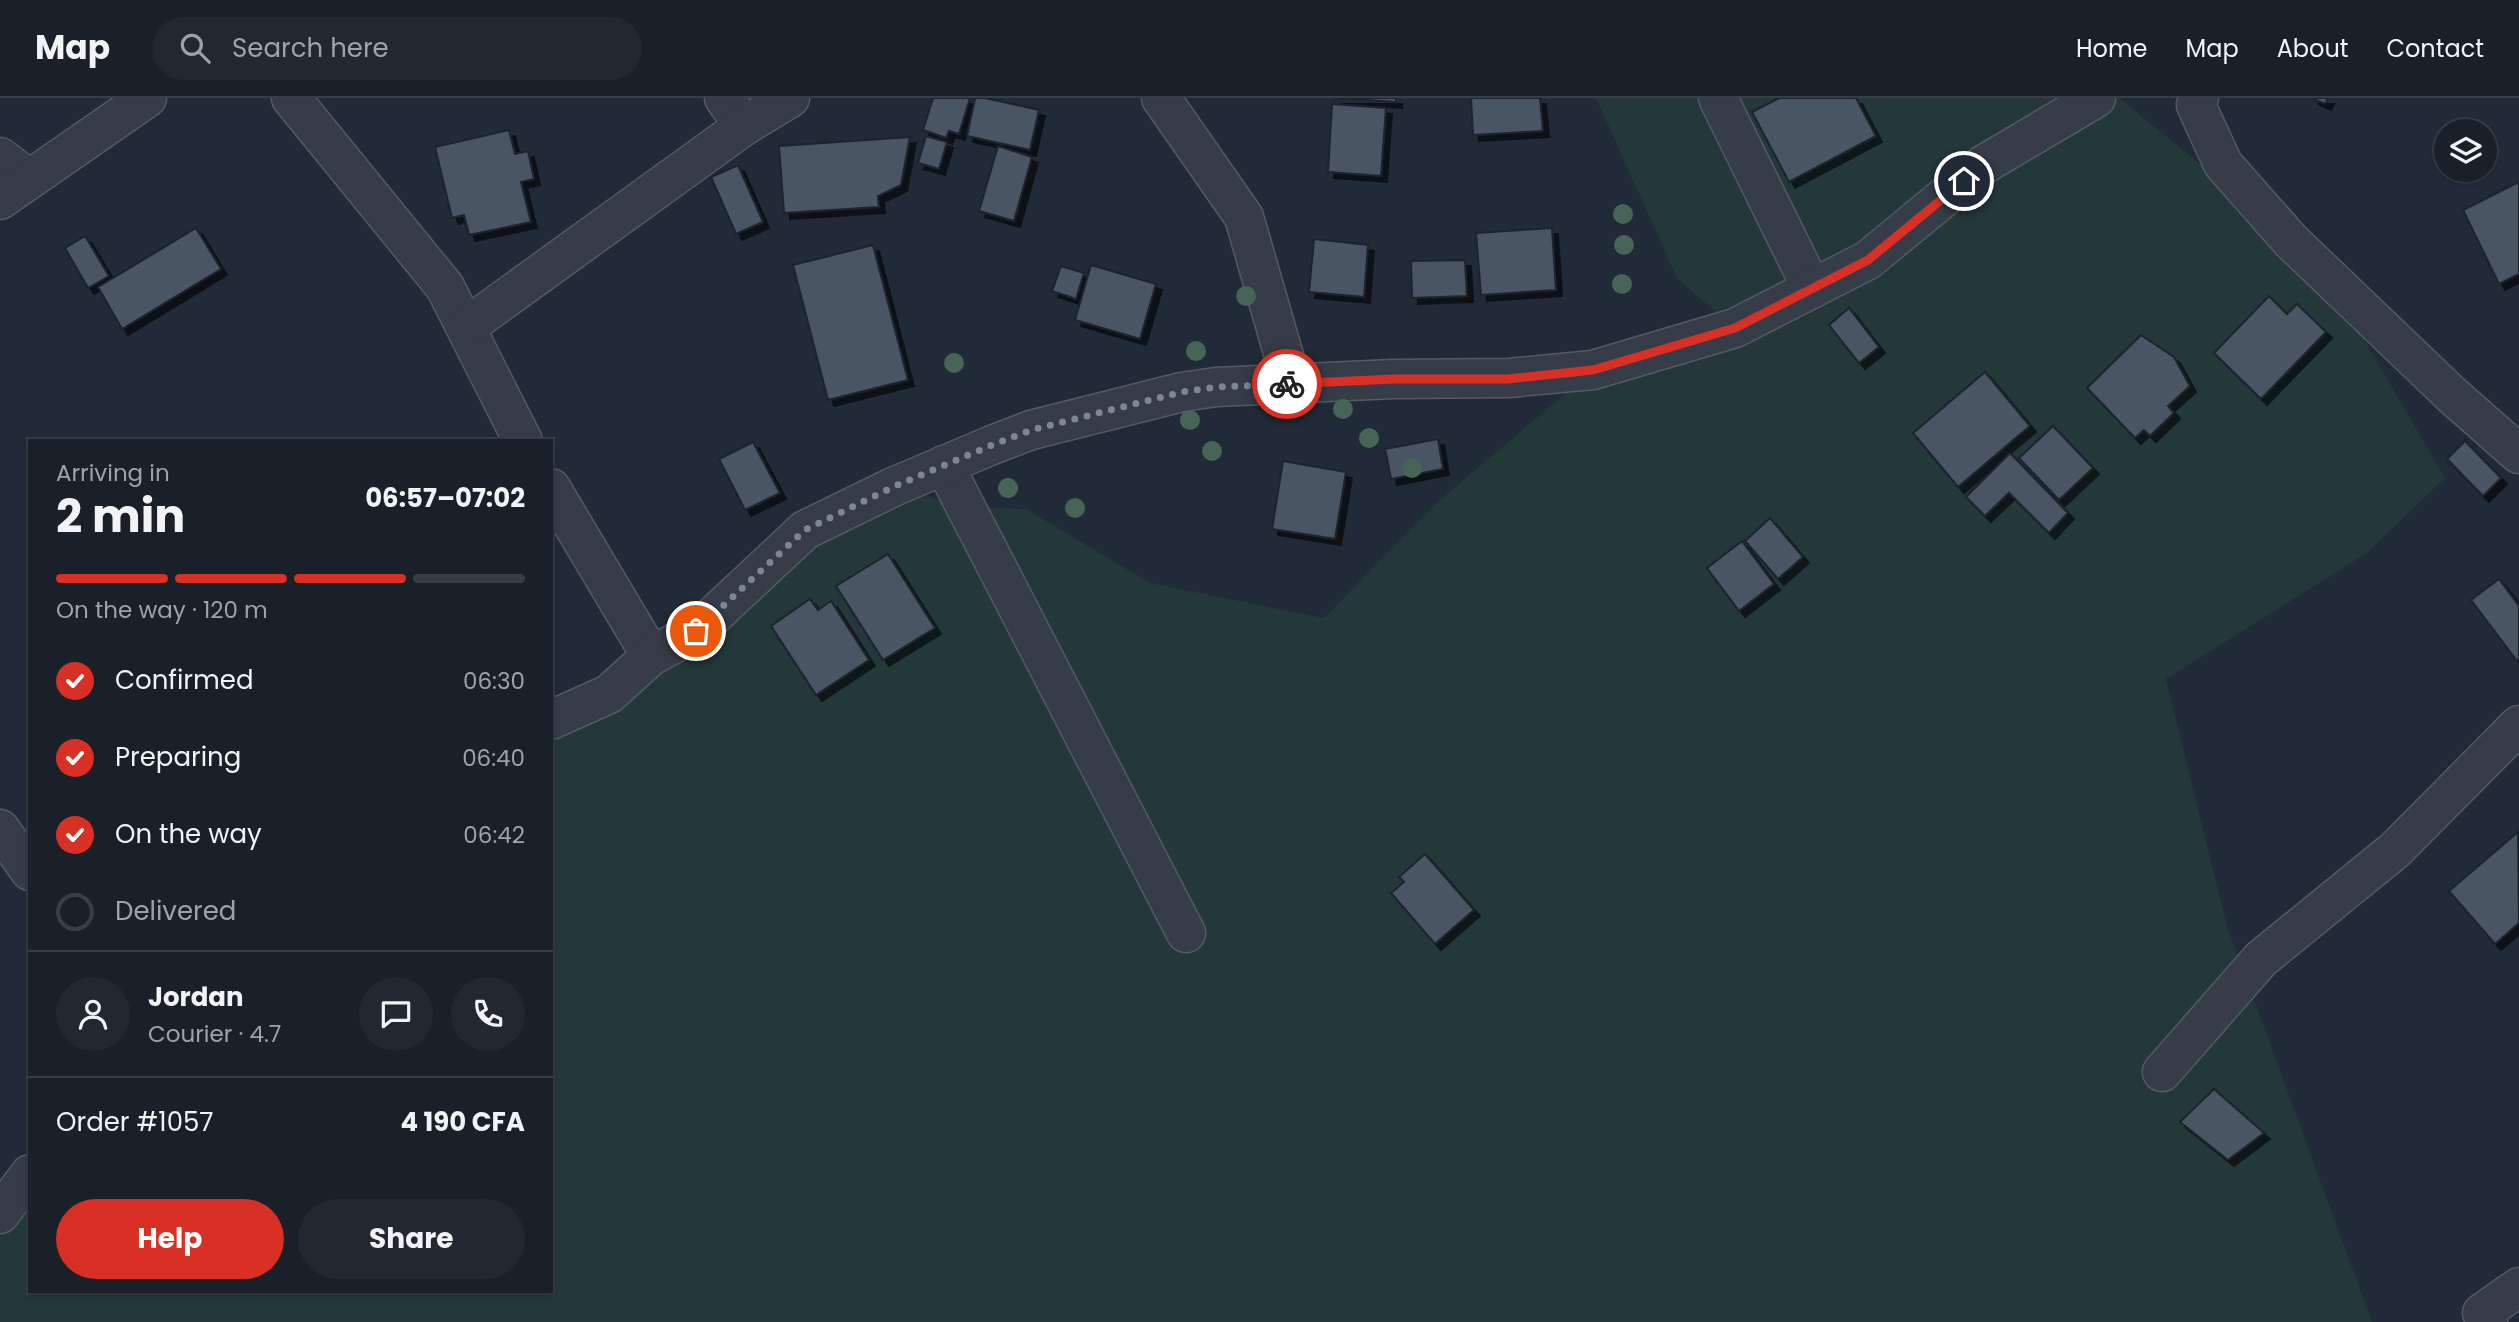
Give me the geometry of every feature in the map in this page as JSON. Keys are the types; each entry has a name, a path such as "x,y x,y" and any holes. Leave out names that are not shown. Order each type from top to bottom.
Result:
{"street":[{"path":"10,178 147,98"},
{"path":"291,98 445,287 522,439"},
{"path":"466,327 734,112 790,98"},
{"path":"1161,98 1244,217 1292,384"},
{"path":"1718,98 1812,289"},
{"path":"553,719 609,694 651,656 696,631 805,530 893,487 1031,430 1182,392 1216,387 1394,379 1508,379 1593,370 1735,328 1868,260 1983,165 2096,98"},
{"path":"2199,98 2196,105 2223,164 2291,241 2452,395 2519,454"},
{"path":"944,466 1186,933"},
{"path":"553,491 651,656"},
{"path":"2162,1072 2261,959 2395,850 2519,725"},
{"path":"0,828 28,868"},
{"path":"0,1214 28,1177"},
{"path":"2488,1322 2482,1313 2519,1287"}],"shaded area":[{"path":"1596,98 2119,98 2318,260 2445,478 2367,553 2166,679 2227,926 2372,1322 0,1322 0,1214 28,1177 28,1293 553,1293 553,719 893,487 965,507 1026,509 1150,583 1324,618 1434,505 1593,370 1734,328 1677,278"}],"building":[{"path":"933,98 970,98 959,134 949,131 946,138 923,130"},
{"path":"975,98 1039,110 1030,150 967,136"},
{"path":"1335,98 1396,98 1396,102"},
{"path":"1471,98 1540,98 1543,131 1473,135"},
{"path":"1779,98 1856,98 1876,136 1789,182 1752,112"},
{"path":"2312,98 2328,98 2325,104"},
{"path":"1332,104 1386,108 1381,176 1328,172"},
{"path":"509,130 515,154 528,151 534,179 521,182 531,222 469,235 464,215 452,218 435,147"},
{"path":"926,136 947,142 939,169 918,163"},
{"path":"910,137 901,185 878,196 879,207 784,213 779,146"},
{"path":"998,146 1032,157 1014,221 979,211"},
{"path":"738,165 763,222 736,234 711,177"},
{"path":"2519,182 2519,274 2499,284 2463,210"},
{"path":"196,228 221,269 122,329 98,287"},
{"path":"1552,228 1556,290 1481,295 1476,233"},
{"path":"85,236 109,276 88,288 65,248"},
{"path":"1314,239 1368,245 1364,297 1309,292"},
{"path":"873,245 908,380 828,400 793,265"},
{"path":"1465,260 1467,296 1412,298 1411,261"},
{"path":"1091,265 1156,284 1140,339 1075,320"},
{"path":"1061,266 1084,273 1076,299 1052,291"},
{"path":"2269,296 2287,314 2297,304 2326,332 2261,399 2214,353"},
{"path":"1849,308 1879,347 1859,363 1829,325"},
{"path":"2141,335 2174,357 2190,386 2168,406 2174,413 2150,436 2144,430 2135,438 2087,388"},
{"path":"1985,372 2030,426 1958,487 1913,433"},
{"path":"2053,426 2093,468 2059,500 2019,458"},
{"path":"1438,439 1443,469 1391,479 1385,449"},
{"path":"2465,441 2501,478 2483,496 2447,459"},
{"path":"753,442 780,493 745,510 719,459"},
{"path":"2010,453 2068,513 2049,533 2009,493 1985,516 1966,497"},
{"path":"1283,461 1346,472 1335,539 1272,529"},
{"path":"1770,518 1803,557 1778,579 1745,541"},
{"path":"1742,541 1774,584 1739,611 1707,568"},
{"path":"888,554 935,628 883,660 836,586"},
{"path":"2499,579 2519,606 2517,661 2471,600"},
{"path":"810,599 818,610 831,601 869,660 816,695 771,626"},
{"path":"2518,832 2519,923 2495,944 2449,891"},
{"path":"1425,854 1474,910 1435,944 1391,893 1404,882 1399,877"},
{"path":"2214,1089 2264,1133 2228,1160 2180,1122"}],"way so far":[{"path":"696,631 805,530 893,487 992,445 1031,430 1182,392 1216,387 1287,384"}],"route":[{"path":"1287,384 1394,379 1508,379 1593,370 1735,328 1868,260 1964,181"}]}
